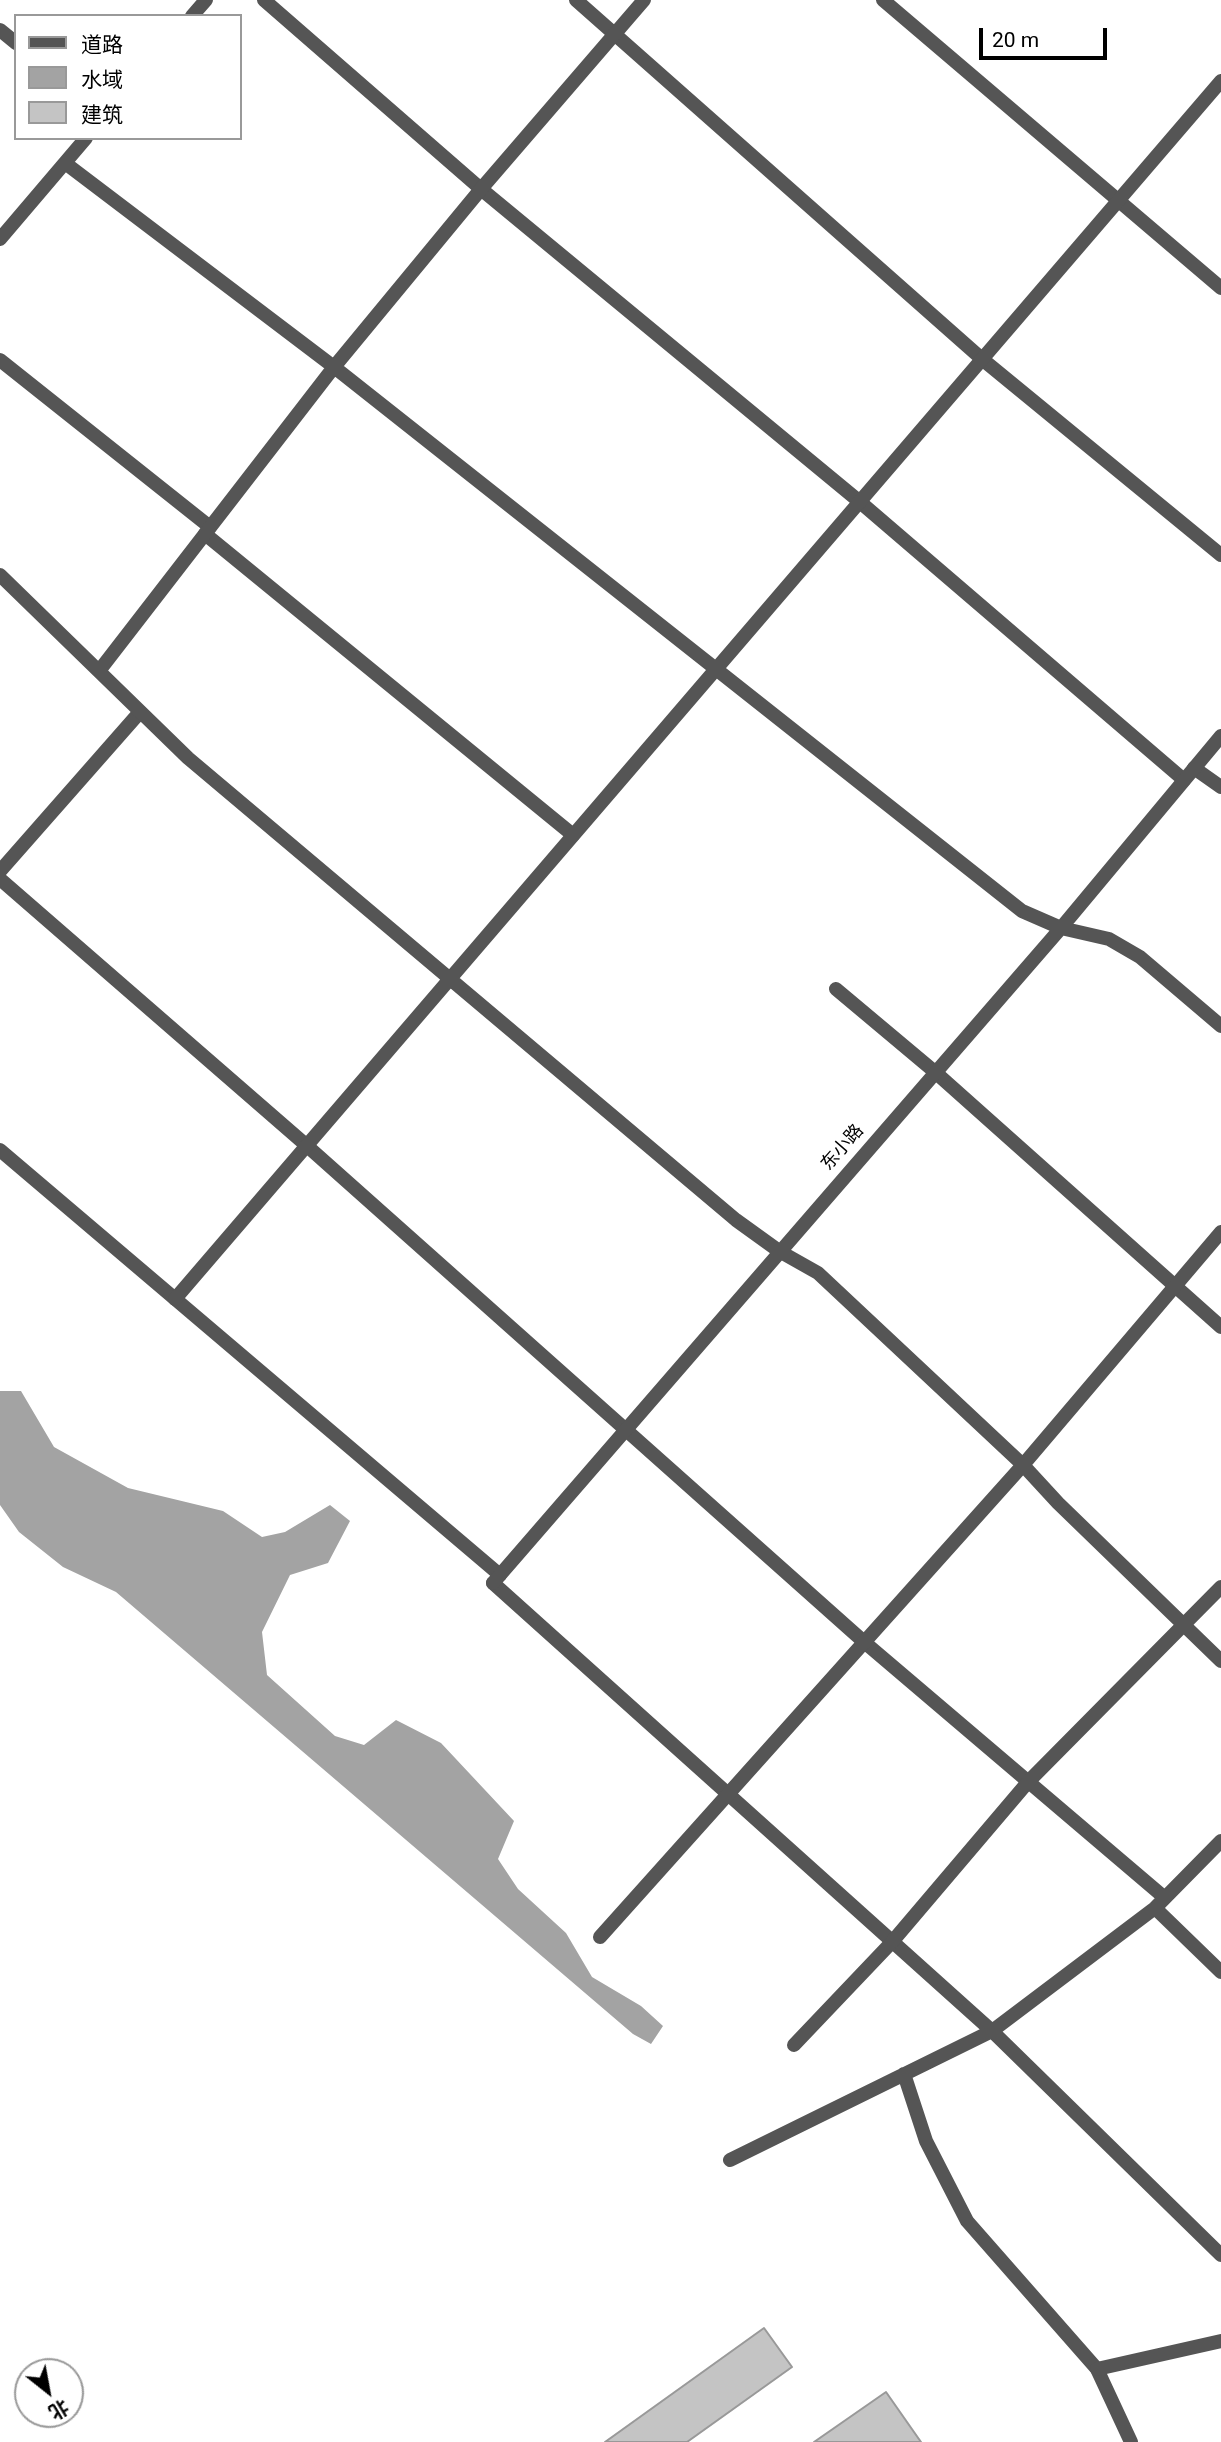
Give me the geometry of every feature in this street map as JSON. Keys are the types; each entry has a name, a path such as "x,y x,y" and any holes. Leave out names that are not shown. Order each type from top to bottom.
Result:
{"street":[{"path":"194,14 205,0"},
{"path":"264,0 481,189 860,502 1184,780"},
{"path":"576,0 982,359 1221,555"},
{"path":"99,671 334,367 481,189 643,0"},
{"path":"883,0 1221,288"},
{"path":"0,30 14,41"},
{"path":"175,1299 1221,81"},
{"path":"0,239 84,140"},
{"path":"65,163 334,367 1022,911 1061,928 1110,939 1140,957 1221,1026"},
{"path":"0,360 572,835"},
{"path":"0,575 188,758 736,1220 779,1251 818,1273 1023,1465 1221,1661"},
{"path":"0,871 140,712"},
{"name":"东小路","path":"496,1579 1061,928 1221,736"},
{"path":"1194,768 1221,787"},
{"path":"0,879 306,1145 863,1641 1028,1782 1160,1903 1221,1972"},
{"path":"836,989 935,1072 1176,1284 1221,1327"},
{"path":"0,1150 496,1579 727,1794 992,2031 1221,2255"},
{"path":"600,1937 1023,1465 1221,1232"},
{"path":"794,2045 892,1942 1028,1782 1221,1587"},
{"path":"730,2160 992,2031 1160,1903 1221,1841"},
{"path":"904,2074 926,2141 967,2221 1097,2370 1130,2442"},
{"path":"1097,2370 1221,2341"}],"water":[{"path":"0,1391 21,1391 54,1447 128,1488 223,1511 262,1537 285,1532 330,1505 350,1521 328,1563 290,1575 262,1632 267,1675 335,1736 364,1745 396,1720 441,1743 514,1821 498,1859 518,1889 566,1933 592,1977 641,2006 663,2026 651,2044 633,2034 116,1592 63,1567 19,1532 0,1505"}],"building":[{"path":"764,2328 792,2367 687,2442 605,2442"},
{"path":"886,2392 921,2442 814,2442"}]}
